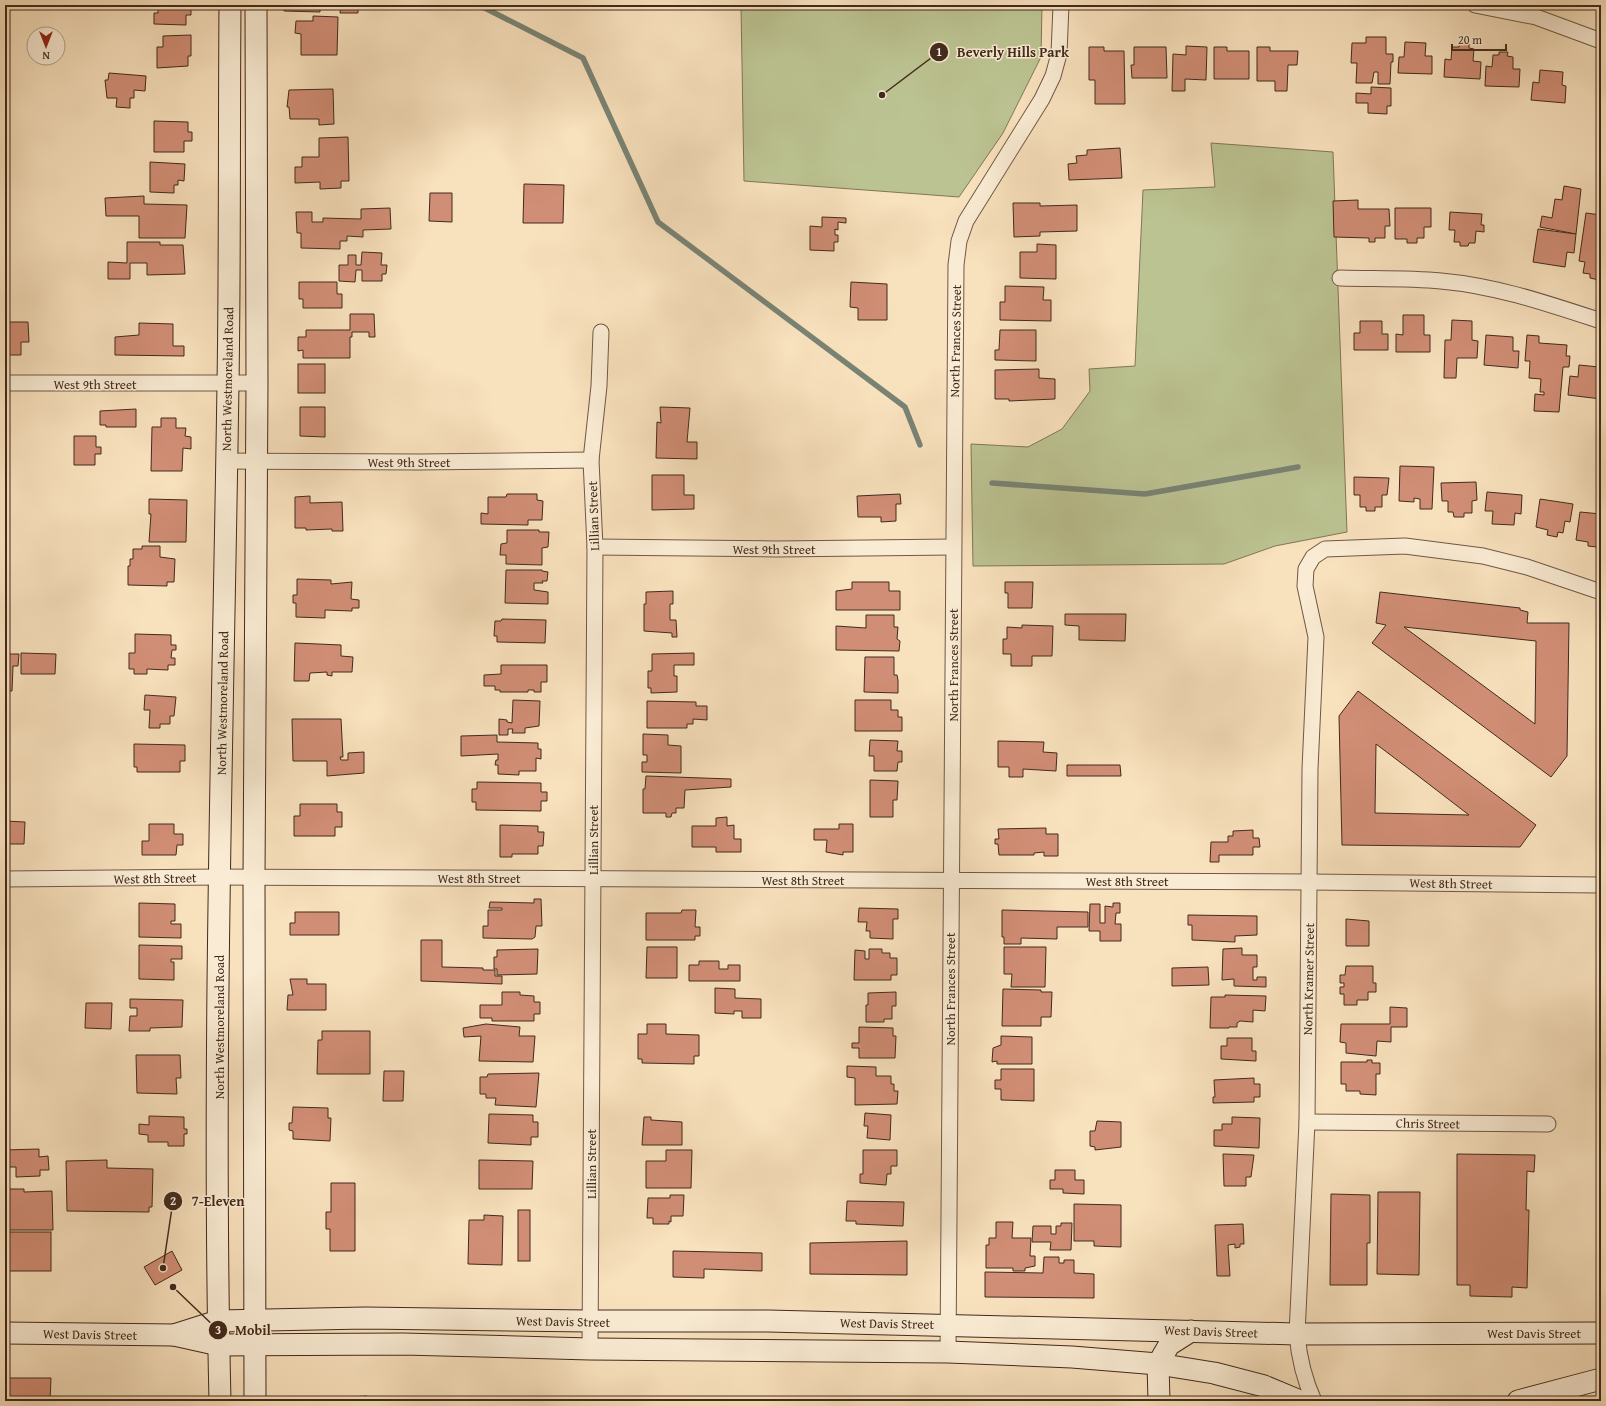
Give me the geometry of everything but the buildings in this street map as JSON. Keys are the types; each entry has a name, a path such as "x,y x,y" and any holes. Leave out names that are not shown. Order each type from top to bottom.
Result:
{"main road":[{"name":"North Westmoreland Road","path":"220,1401 218,1321 220,877 228,383 230,5"},
{"path":"255,1401 254,878 257,383 256,5"},
{"name":"West Davis Street","path":"174,1335 218,1321 365,1318 589,1321 768,1321 1297,1334 1601,1333"},
{"path":"1159,1401 1158,1364 1169,1345 1191,1331"},
{"name":"West Davis Street","path":"5,1333 174,1335 219,1345 404,1344 590,1349 948,1352 1072,1357 1158,1364 1221,1375 1264,1386 1300,1401"},
{"path":"1518,1401 1601,1379"}],"street":[{"name":"North Frances Street","path":"948,1352 956,266 959,241 966,221 1042,99 1053,76 1059,54 1062,5"},
{"path":"1475,5 1536,17 1601,41"},
{"path":"1340,278 1442,281 1494,289 1538,300 1601,321"},
{"name":"Lillian Street","path":"590,1349 595,547 591,460 599,386 601,332"},
{"name":"West 9th Street","path":"5,383 257,383"},
{"name":"West 9th Street","path":"226,461 420,462 591,460"},
{"name":"North Kramer Street","path":"1314,1401 1306,1384 1300,1362 1297,1334 1307,1122 1310,769 1316,637 1305,586 1306,569 1313,557 1325,549 1405,546 1483,556 1527,566 1601,592"},
{"name":"West 9th Street","path":"595,547 776,549 953,547"},
{"name":"West 8th Street","path":"5,879 220,877 1310,882 1601,885"},
{"name":"Chris Street","path":"1307,1122 1548,1124"}],"green space":[{"path":"741,5 1042,5 1041,57 1003,133 959,197 744,181"},
{"path":"1211,143 1333,152 1347,532 1275,546 1224,564 973,566 971,444 1028,447 1062,429 1090,391 1089,369 1135,366 1143,190 1215,187"}],"waterway":[{"path":"479,5 583,58 658,222 905,407 920,445"},
{"path":"992,483 1145,494 1298,467"}],"place":[{"name":"Beverly Hills Park","path":"882,95"},
{"name":"7-Eleven","path":"163,1268"},
{"name":"Mobil","path":"173,1287"}]}
